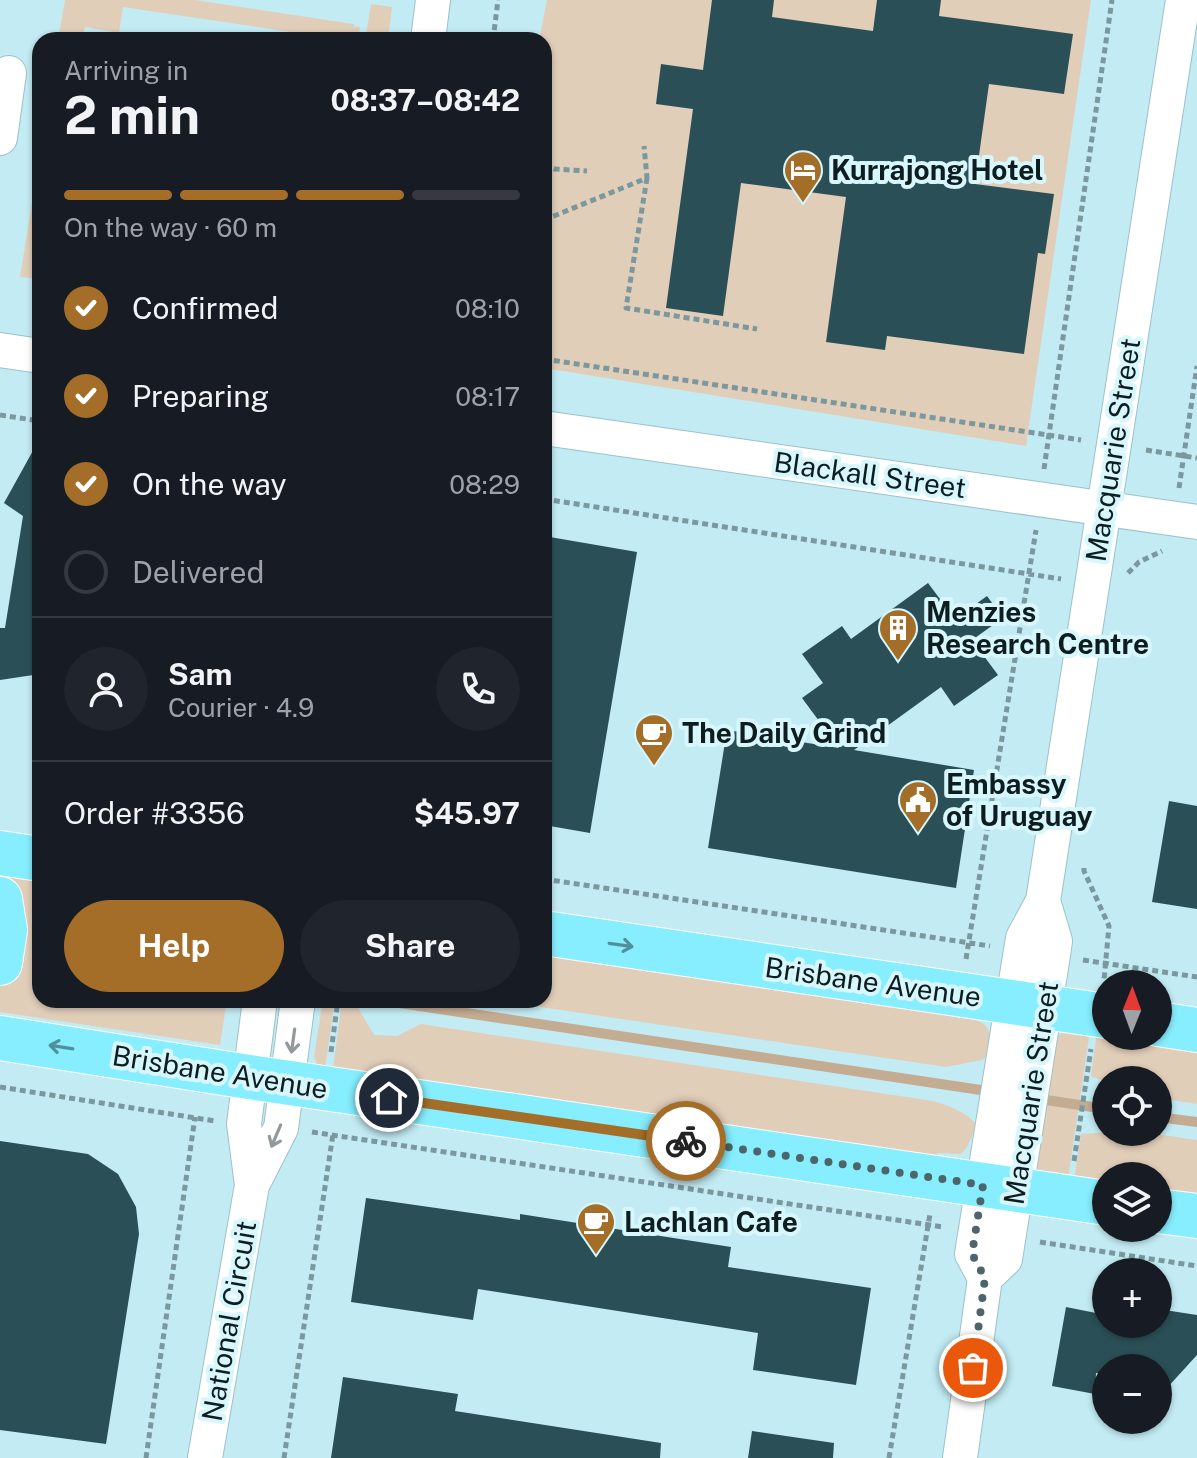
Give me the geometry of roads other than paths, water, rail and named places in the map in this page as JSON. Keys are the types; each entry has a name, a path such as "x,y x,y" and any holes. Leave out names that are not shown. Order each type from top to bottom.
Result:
{"main road":[{"path":"0,853 32,858"},
{"path":"0,899 5,930 0,963"},
{"name":"Brisbane Avenue","path":"552,934 1092,1014"},
{"path":"1172,1026 1197,1030"},
{"name":"Brisbane Avenue","path":"0,1038 1092,1201"},
{"path":"1172,1213 1197,1216"}],"street":[{"path":"429,32 433,0"},
{"name":"Macquarie Street","path":"960,1458 985,1278 1005,1259 1000,1187 1028,1005 1023,938 1043,901 1183,0"},
{"path":"0,138 9,73"},
{"path":"0,350 32,355"},
{"name":"Blackall Street","path":"552,429 1197,522"},
{"name":"National Circuit","path":"205,1458 252,1185 281,1128 268,1080 261,1008"},
{"name":"National Circuit","path":"268,1080 295,1008"}],"waterway":[{"path":"432,1008 994,1092"},
{"path":"1033,1098 1092,1107"},
{"path":"1172,1119 1197,1122"}],"place":[{"name":"Kurrajong Hotel","path":"803,204"},
{"name":"Menzies Research Centre","path":"898,662"},
{"name":"The Daily Grind","path":"654,767"},
{"name":"Embassy of Uruguay","path":"918,834"},
{"name":"Lachlan Cafe","path":"596,1256"}]}
